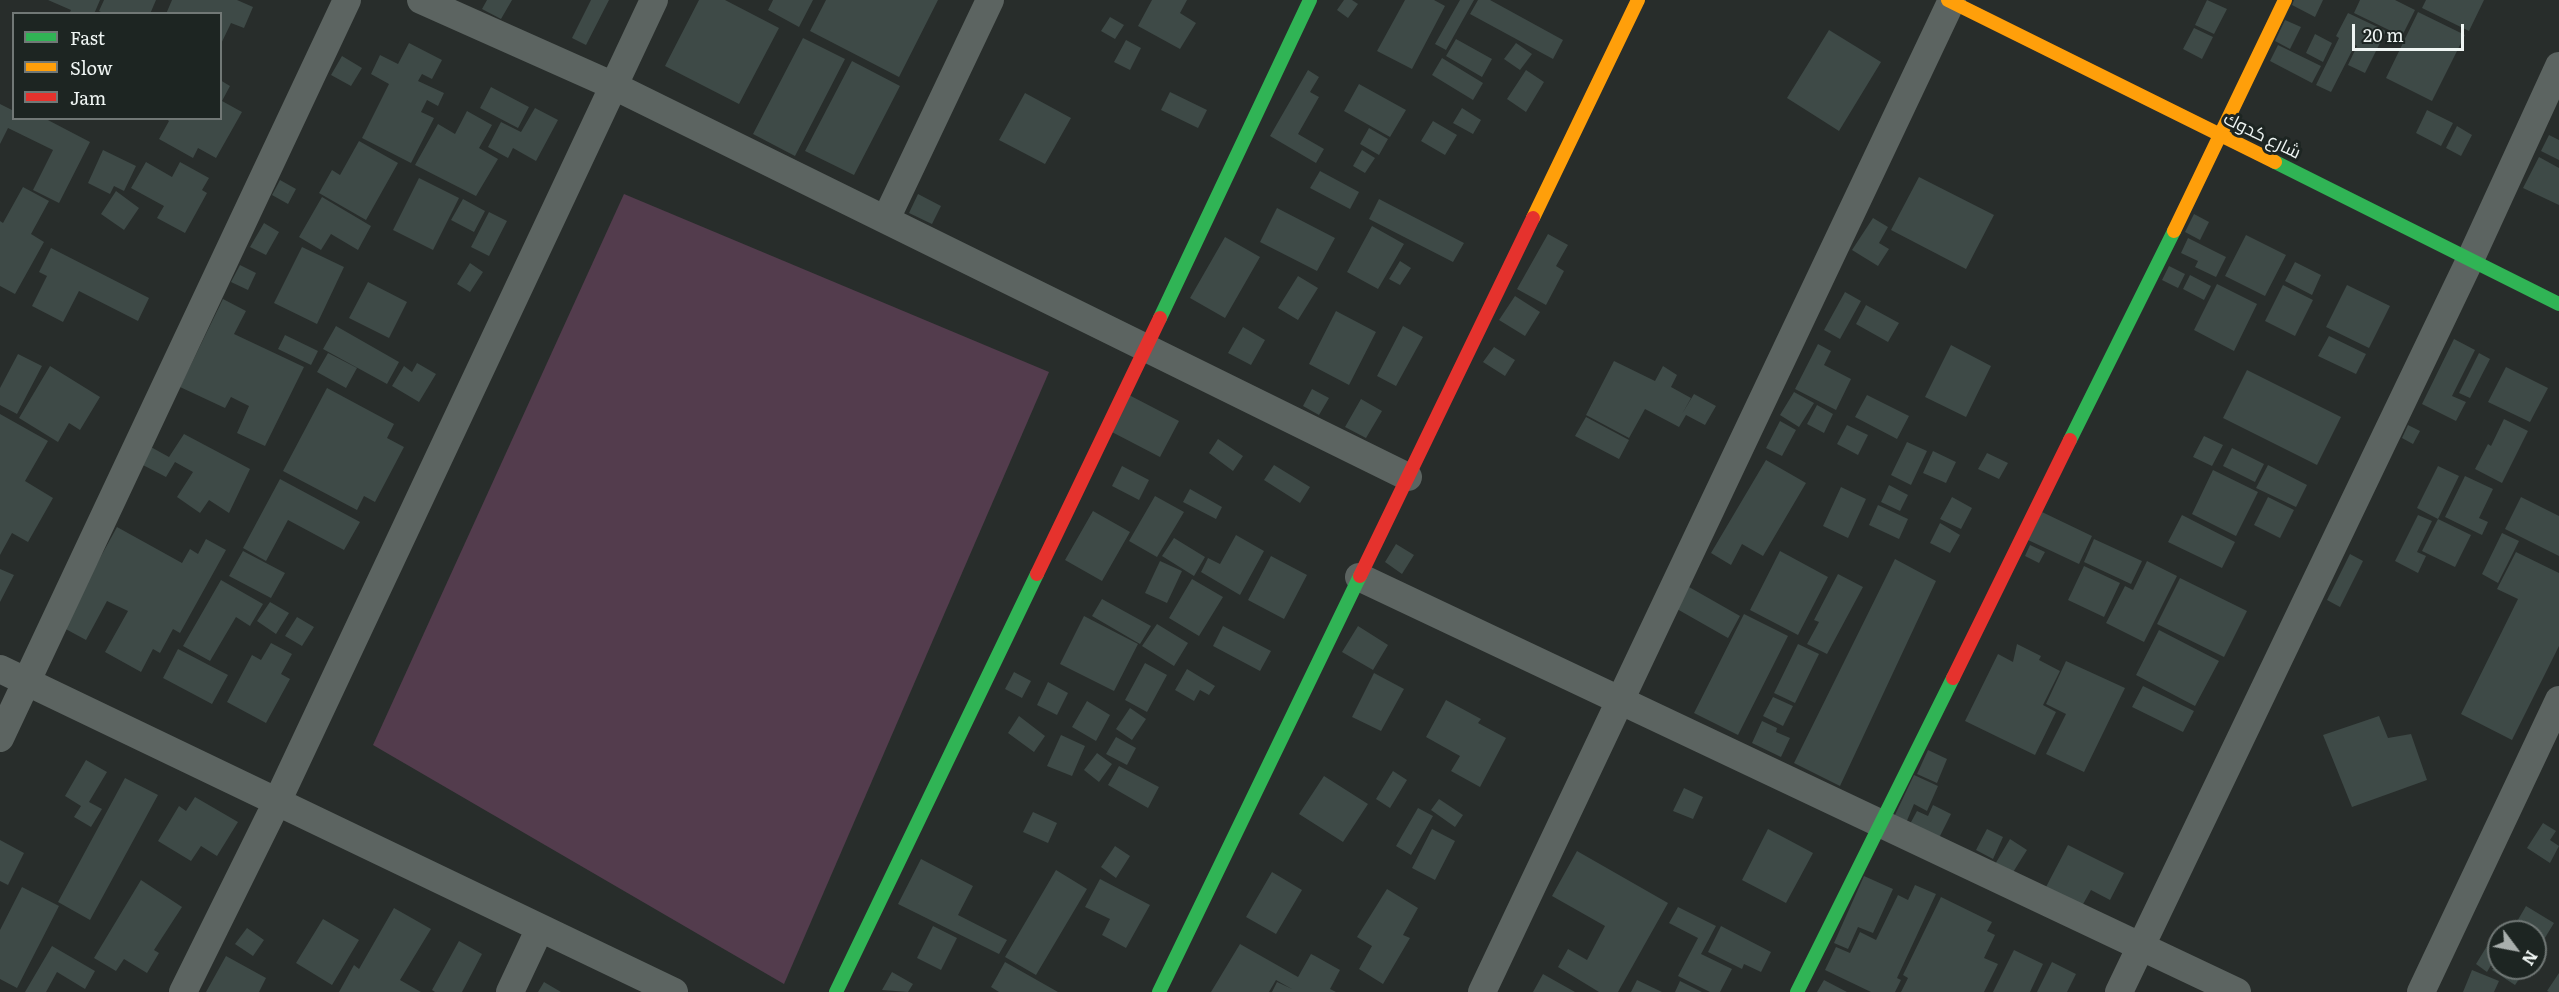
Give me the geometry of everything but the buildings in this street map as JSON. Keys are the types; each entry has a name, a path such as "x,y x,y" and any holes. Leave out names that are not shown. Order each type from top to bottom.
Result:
{"street":[{"path":"0,738 28,683 347,0"},
{"path":"421,0 614,86 1408,477"},
{"path":"183,992 277,802 654,0"},
{"path":"886,219 990,0"},
{"path":"836,992 1310,0"},
{"path":"1159,992 1638,0"},
{"path":"1482,992 1951,0"},
{"name":"شارع كدوك","path":"1951,0 2559,304"},
{"path":"1797,992 2221,136 2285,0"},
{"path":"2119,992 2470,260 2559,66"},
{"path":"1359,577 2237,992"},
{"path":"0,669 674,992"},
{"path":"2421,992 2559,700"},
{"path":"510,992 540,928"}],"shaded area":[{"path":"624,194 1049,372 784,984 373,745"}],"traffic: fast":[{"path":"1160,318 1310,0"},
{"path":"2275,162 2559,304"},
{"path":"2070,440 2174,231"},
{"path":"836,992 1037,574"},
{"path":"1159,992 1360,576"},
{"path":"1797,992 1953,678"}],"traffic: slow":[{"path":"1533,218 1638,0"},
{"path":"1948,0 2275,162"},
{"path":"2174,231 2285,0"}],"traffic: jam":[{"path":"1360,576 1533,218"},
{"path":"1037,574 1160,318"},
{"path":"1953,678 2070,440"}]}
